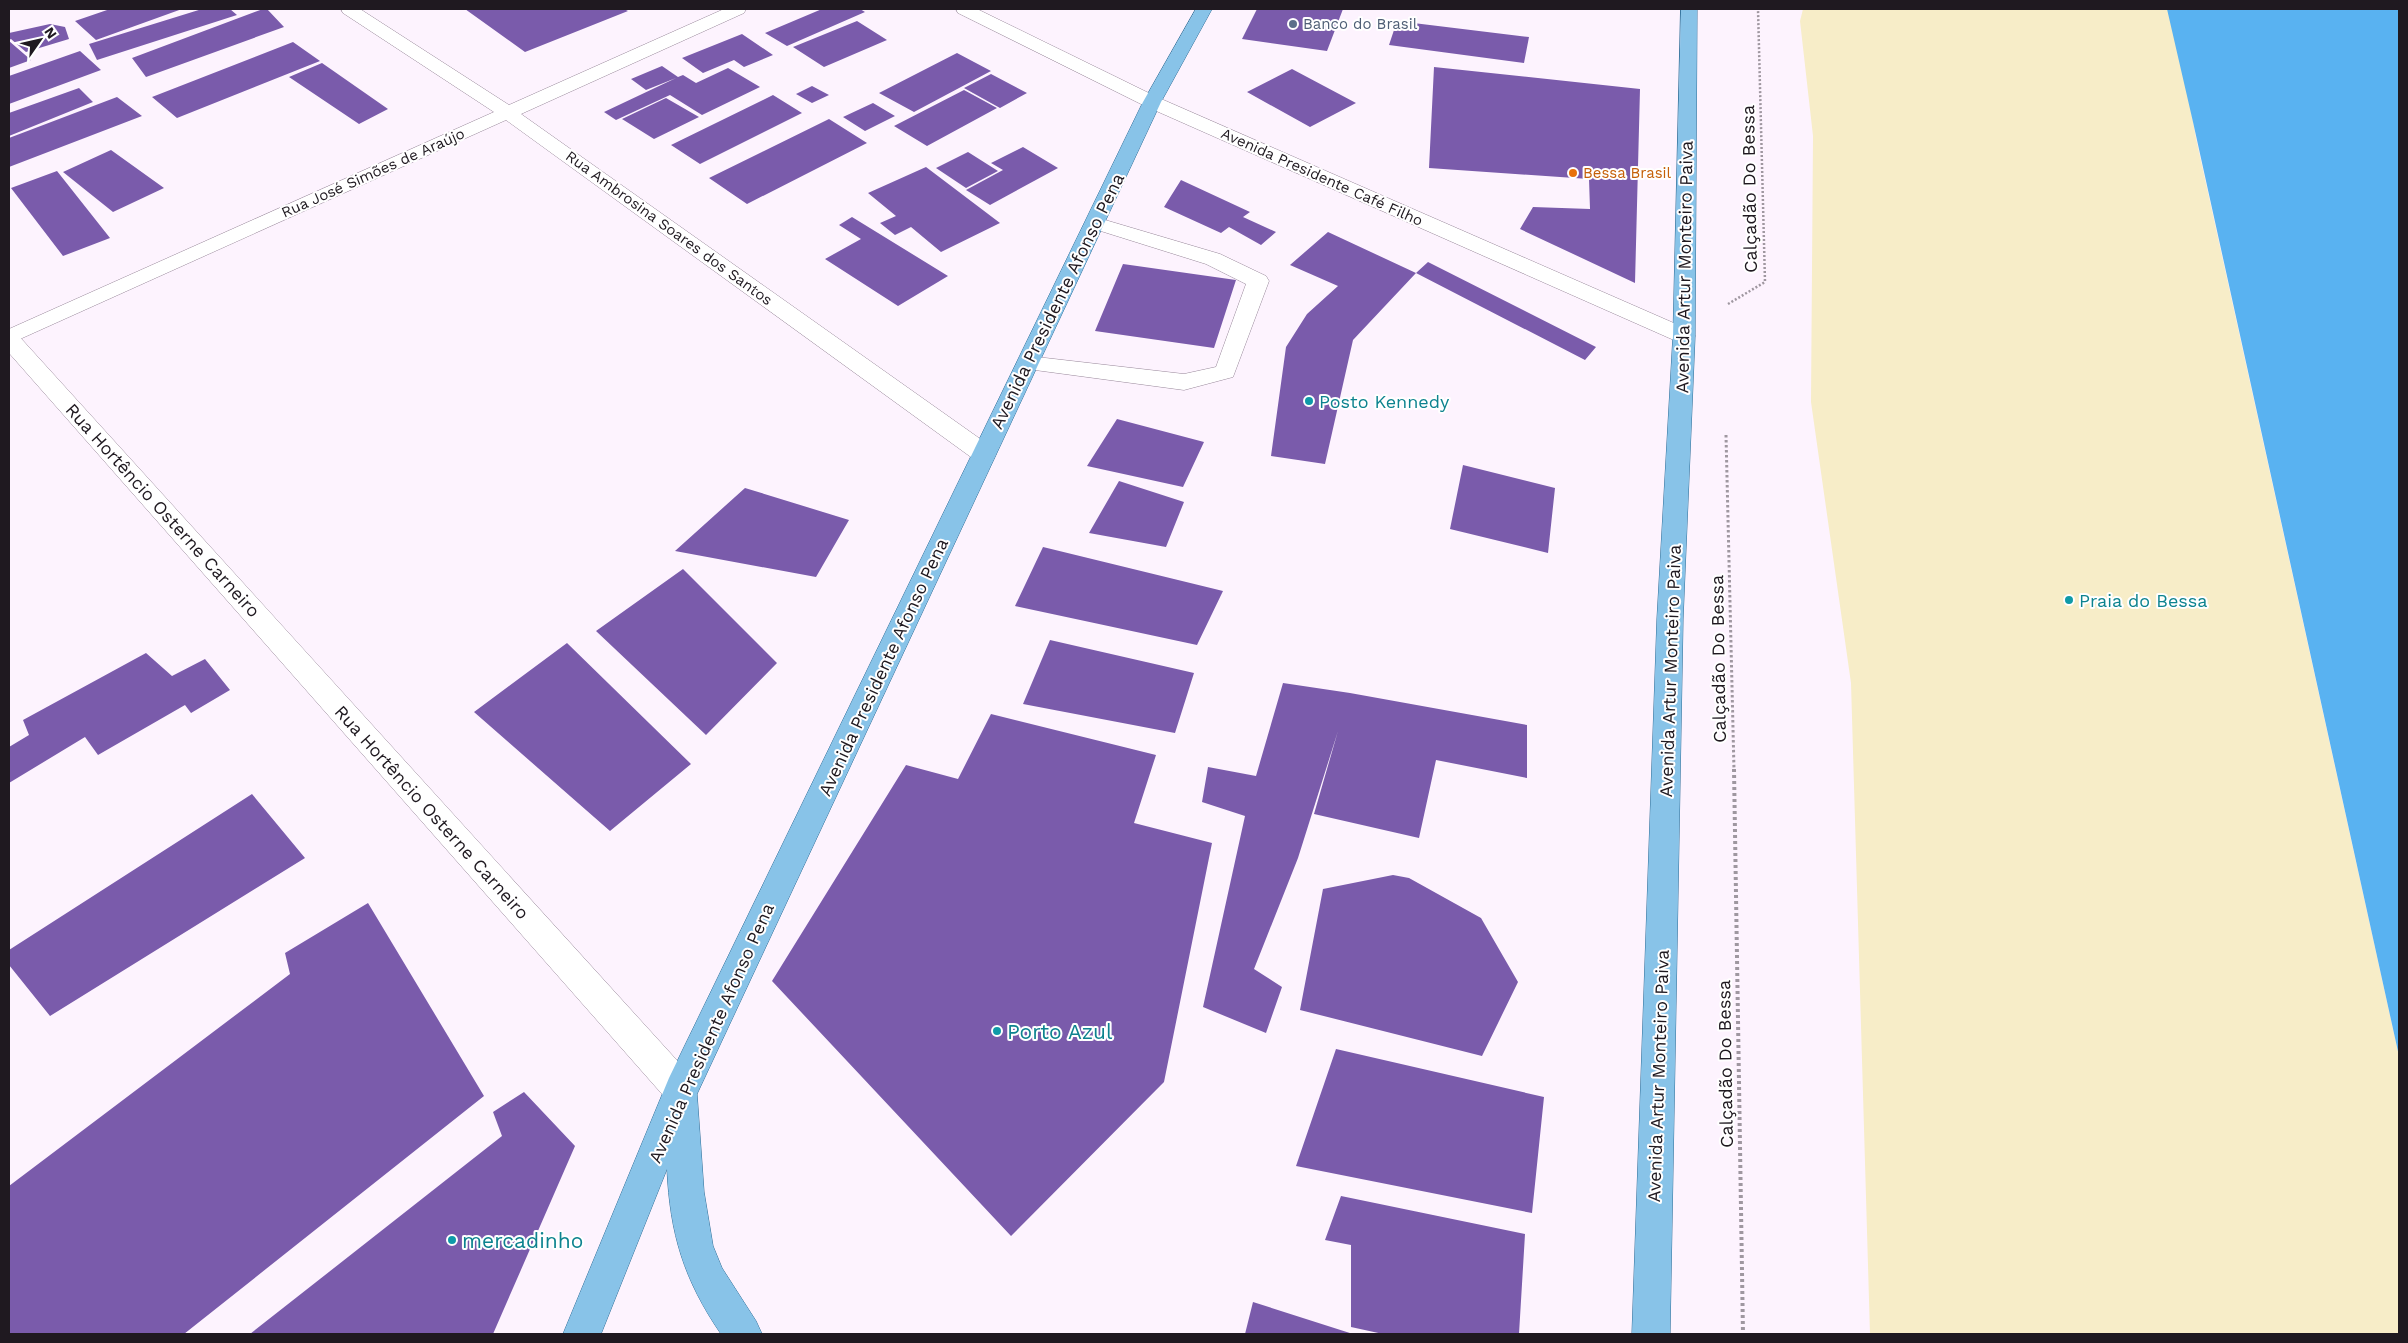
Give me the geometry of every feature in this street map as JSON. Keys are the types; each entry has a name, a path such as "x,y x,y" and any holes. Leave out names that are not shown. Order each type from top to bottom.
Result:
{"main road":[{"name":"Avenida Presidente Afonso Pena","path":"582,1334 681,1090 1152,102 1204,9"},
{"name":"Avenida Artur Monteiro Paiva","path":"1651,1334 1670,619 1684,336 1689,9"},
{"path":"681,1090 687,1193 695,1246 712,1288 742,1334 749,1334"}],"street":[{"name":"Rua Ambrosina Soares dos Santos","path":"349,9 507,112 984,454"},
{"name":"Rua José Simões de Araújo","path":"9,338 738,9"},
{"name":"Avenida Presidente Café Filho","path":"964,9 1152,102 1684,336"},
{"path":"1028,363 1184,382 1225,372 1258,281 1213,259 1095,223"},
{"name":"Rua Hortêncio Osterne Carneiro","path":"9,338 681,1090"}],"path":[{"name":"Calçadão Do Bessa","path":"1723,307 1765,282 1758,9"},
{"name":"Calçadão Do Bessa","path":"1726,426 1743,1334"}],"sand":[{"name":"Praia do Bessa","path":"1803,9 2173,9 2196,138 2399,1056 2399,1334 1870,1334 1851,683 1811,402 1813,136 1800,21"}],"water":[{"path":"2167,9 2399,9 2399,1056 2193,122"}],"building":[{"path":"110,9 182,9 96,40 75,21"},
{"path":"202,9 230,9 237,15 97,60 89,44"},
{"path":"267,9 284,27 146,77 132,58"},
{"path":"465,9 624,9 628,11 525,52"},
{"path":"822,9 860,9 865,12 787,46 765,33"},
{"name":"Banco do Brasil","path":"1257,9 1343,9 1327,51 1242,39"},
{"path":"857,21 887,40 824,67 793,47"},
{"path":"1397,21 1529,37 1524,63 1389,45"},
{"path":"50,24 65,27 69,39 26,52 11,39 9,40 9,33"},
{"path":"742,34 773,55 744,67 734,60 703,73 682,58"},
{"path":"9,41 31,60 9,68"},
{"path":"293,42 320,61 177,118 152,97"},
{"path":"80,51 101,70 9,104 9,76"},
{"path":"957,53 991,71 914,112 879,93"},
{"path":"322,63 388,109 359,124 289,77"},
{"path":"662,66 678,77 683,75 696,83 728,68 760,87 702,115 670,95 616,120 604,112 676,78 646,90 631,79"},
{"name":"Bessa Brasil","path":"1434,67 1640,89 1635,283 1520,229 1533,207 1590,209 1589,179 1429,168"},
{"path":"1292,69 1356,103 1310,127 1247,92"},
{"path":"991,74 1027,93 1000,108 964,88"},
{"path":"812,86 829,95 812,103 796,94"},
{"path":"79,88 93,102 9,136 9,113"},
{"path":"964,90 997,108 927,146 894,126"},
{"path":"773,95 802,113 700,164 671,145"},
{"path":"117,97 142,116 9,167 9,138"},
{"path":"666,98 699,117 654,139 622,119"},
{"path":"873,103 895,116 865,131 843,117"},
{"path":"829,119 867,143 747,204 709,178"},
{"path":"1023,147 1058,168 990,205 966,190 1003,170 991,163"},
{"path":"111,150 164,188 113,212 63,172"},
{"path":"968,152 998,171 966,188 936,168"},
{"path":"926,167 1000,223 941,252 911,227 895,235 880,223 896,216 868,193"},
{"path":"57,171 110,238 63,256 11,188"},
{"path":"1181,180 1250,212 1243,217 1276,232 1261,245 1229,227 1221,233 1164,207"},
{"path":"852,217 948,276 898,306 825,259 861,239 839,225"},
{"name":"Posto Kennedy","path":"1328,232 1416,273 1353,340 1325,464 1271,456 1286,347 1307,314 1338,286 1290,265"},
{"path":"1428,262 1596,347 1585,360 1416,273"},
{"path":"1123,264 1236,280 1214,348 1095,331"},
{"path":"1117,419 1204,442 1183,487 1087,466"},
{"path":"1463,465 1555,488 1548,553 1450,529"},
{"path":"1119,481 1184,502 1166,547 1089,533"},
{"path":"745,488 849,520 816,577 675,551"},
{"path":"1043,547 1223,591 1197,645 1015,606"},
{"path":"683,569 777,663 706,735 596,631"},
{"path":"1050,640 1194,673 1175,733 1023,704"},
{"path":"567,643 691,764 610,831 474,712"},
{"path":"146,653 172,676 205,659 230,690 191,713 185,705 98,755 85,737 9,783 9,747 29,735 23,720"},
{"path":"1283,683 1350,693 1527,725 1527,778 1436,760 1419,838 1314,814 1338,731 1298,858 1254,969 1282,987 1266,1033 1203,1007 1245,816 1202,802 1208,767 1256,776"},
{"name":"Porto Azul","path":"991,714 1156,755 1134,823 1212,843 1164,1082 1011,1236 772,981 906,765 958,779"},
{"path":"252,794 305,858 50,1016 9,965 9,950"},
{"path":"1393,875 1409,878 1481,918 1518,982 1482,1056 1300,1010 1323,889"},
{"path":"368,903 484,1096 184,1334 9,1334 9,1186 290,974 285,953"},
{"path":"1336,1049 1544,1097 1532,1213 1296,1166"},
{"name":"mercadinho","path":"524,1092 575,1146 493,1334 250,1334 502,1136 493,1112"},
{"path":"1341,1196 1525,1234 1519,1334 1383,1334 1351,1327 1351,1245 1325,1240"},
{"path":"1253,1302 1353,1334 1245,1334"}],"place":[{"name":"Banco do Brasil","path":"1293,24"},
{"name":"Bessa Brasil","path":"1573,173"},
{"name":"Posto Kennedy","path":"1309,401"},
{"name":"Praia do Bessa","path":"2069,600"},
{"name":"Porto Azul","path":"997,1031"},
{"name":"mercadinho","path":"452,1240"}]}
